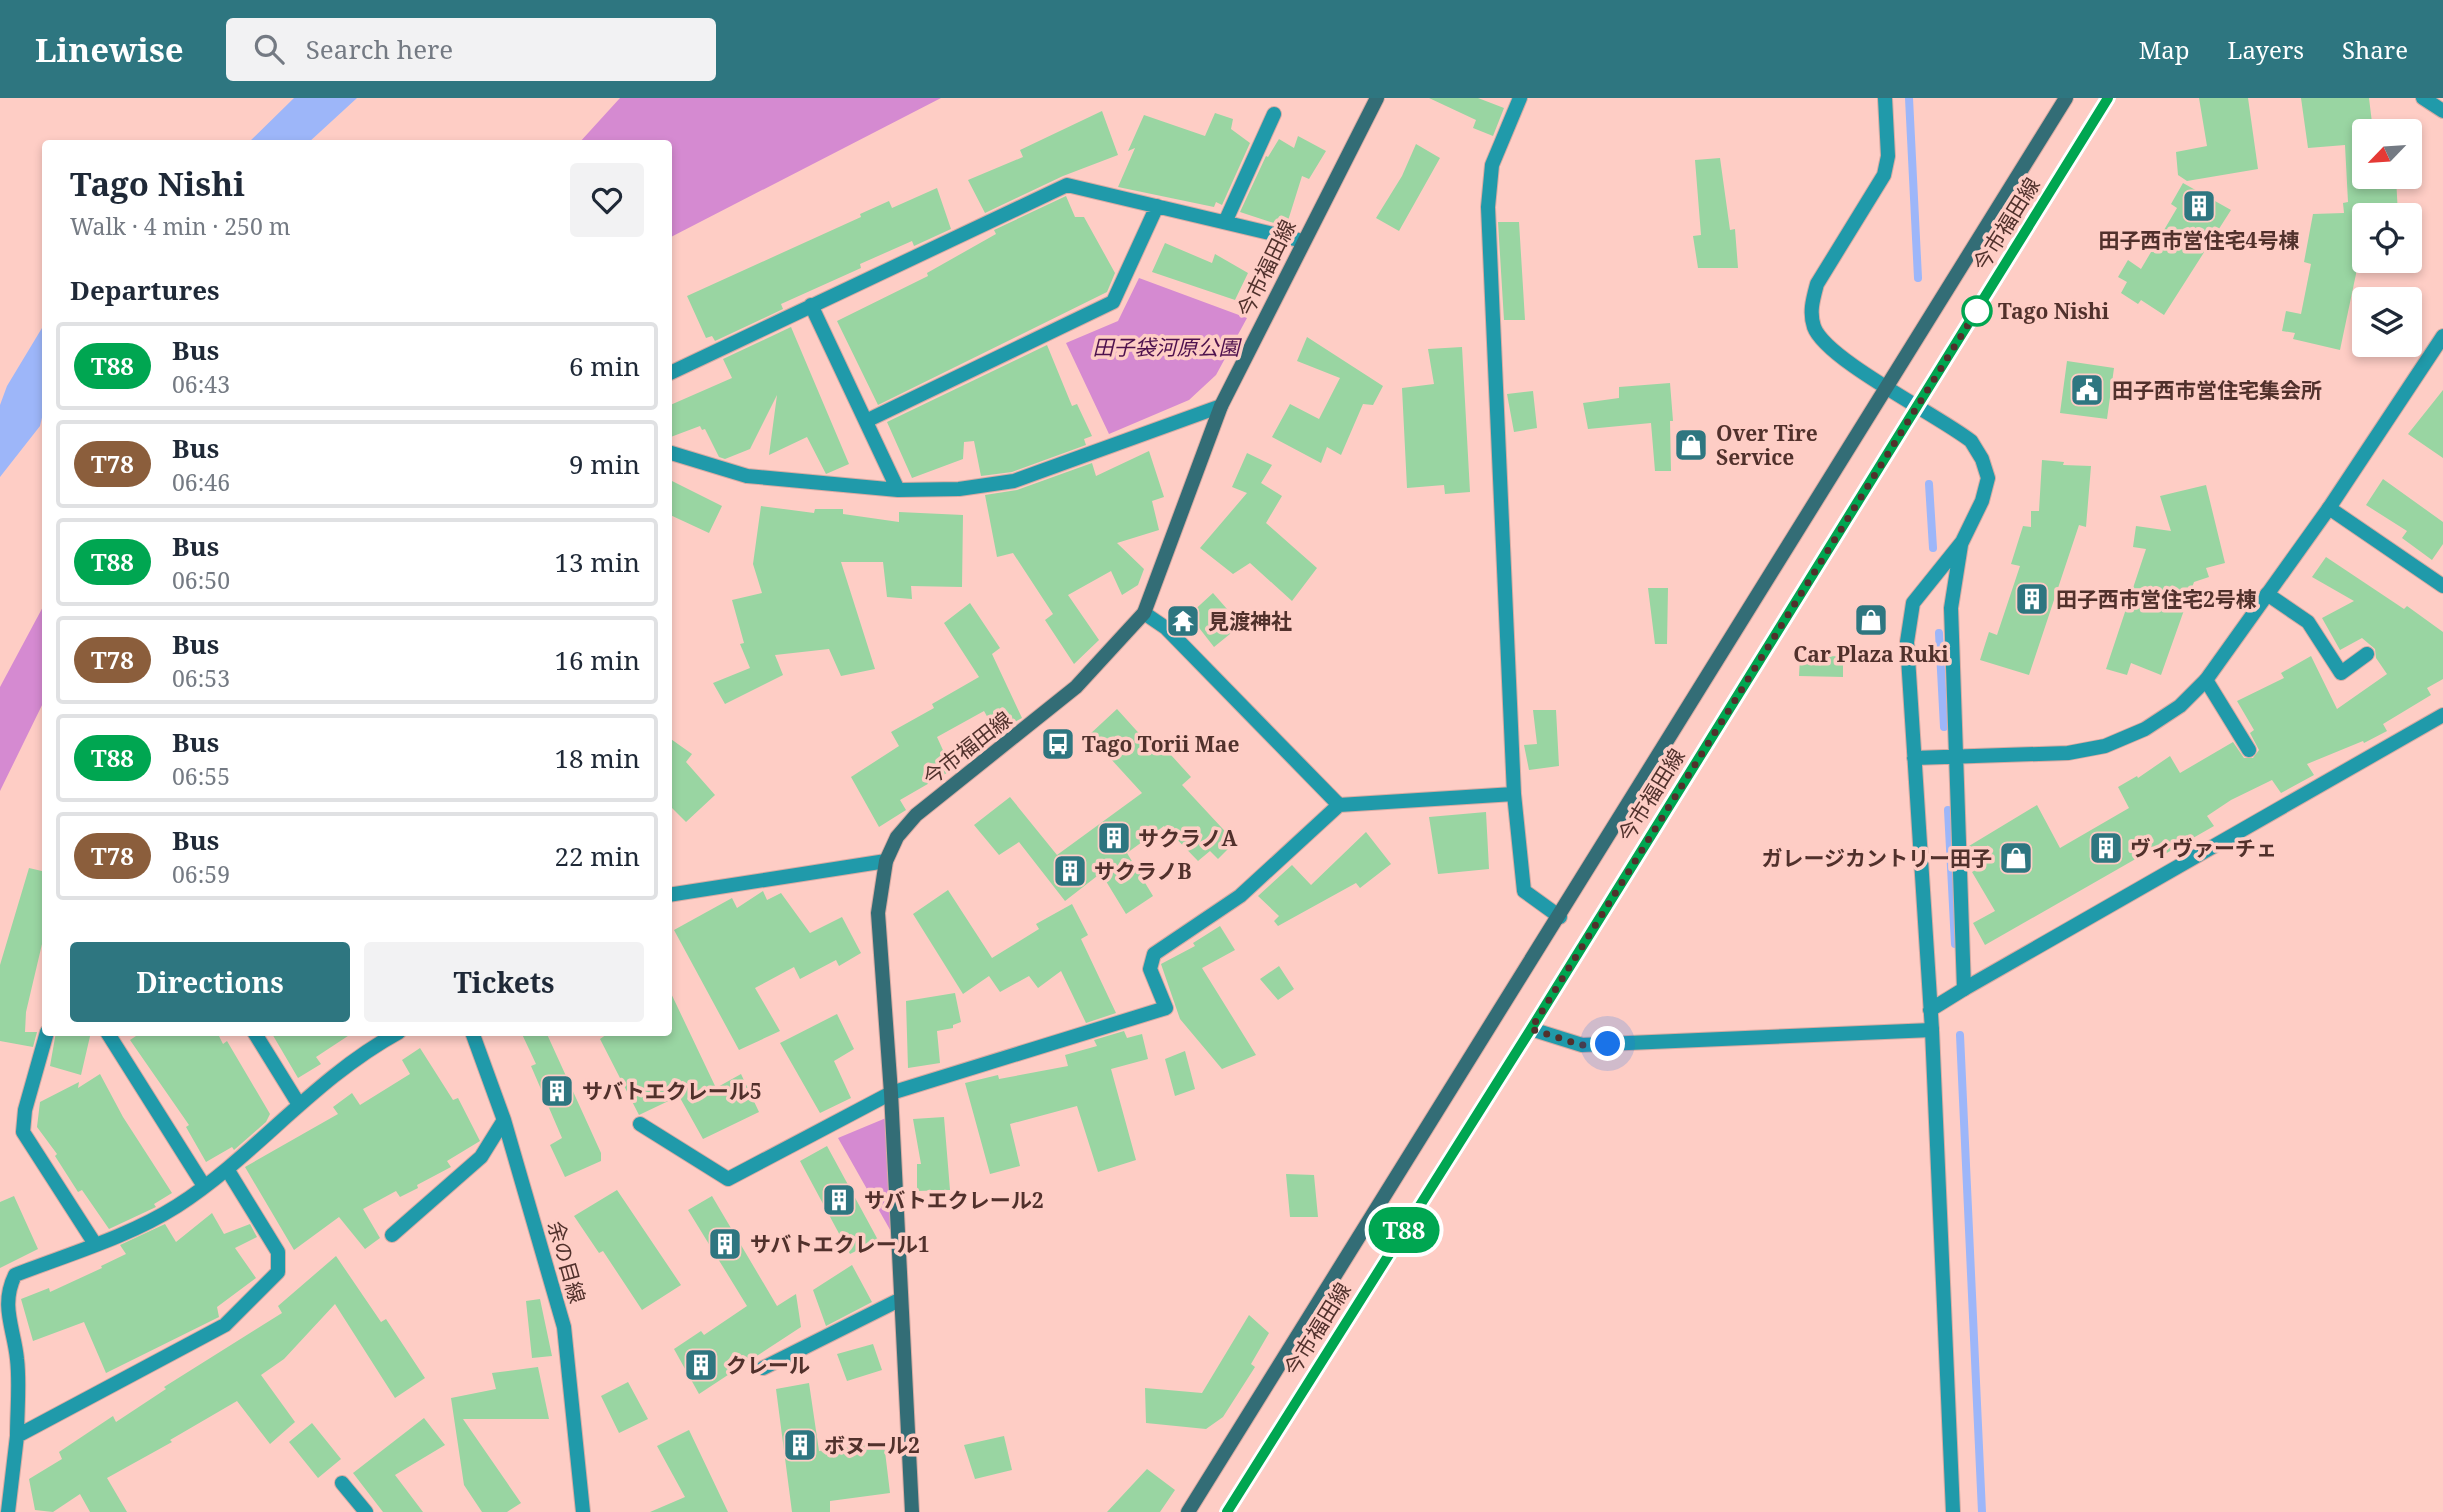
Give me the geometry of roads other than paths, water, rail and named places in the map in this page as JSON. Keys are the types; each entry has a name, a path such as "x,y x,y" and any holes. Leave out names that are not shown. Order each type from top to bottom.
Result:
{"main road":[{"name":"今市福田線","path":"912,1512 891,1093 878,913 886,861 897,836 916,815 1076,687 1144,613 1221,406 1377,98"},
{"name":"今市福田線","path":"1188,1512 2066,98"},
{"name":"今市福田線","path":"1227,1512 1531,1029 2108,98"}],"street":[{"path":"1520,98 1493,165 1488,207 1514,794 1524,891 1560,916"},
{"path":"1885,98 1888,156 1884,175 1817,284 1811,305 1815,327 1825,343 1971,440 1982,458 1988,478 1982,501 1962,542 1913,603 1907,642 1932,1030 1953,1512"},
{"path":"2423,98 2443,110"},
{"path":"1226,220 1274,114"},
{"path":"672,372 1067,185 1226,220 1303,241"},
{"path":"866,421 1113,302 1157,206"},
{"path":"811,305 898,490"},
{"path":"1914,758 2068,753 2105,746 2145,729 2180,706 2206,680 2329,508 2443,336"},
{"path":"672,453 747,476 898,490 959,489 1014,481 1221,406"},
{"path":"2329,508 2443,586"},
{"path":"1962,542 1951,608 1964,989"},
{"path":"2267,594 2308,622 2341,673 2367,654"},
{"path":"1144,613 1166,628 1339,805"},
{"path":"2206,680 2249,750"},
{"path":"1930,1010 2443,715"},
{"path":"640,1124 728,1179 891,1093 1166,1009 1150,969 1154,954 1240,896 1339,805 1514,794"},
{"path":"672,894 886,861"},
{"path":"1531,1029 1581,1045 1932,1030"},
{"path":"46,1036 25,1110 23,1132 95,1244"},
{"path":"110,1036 204,1186"},
{"path":"256,1036 298,1103"},
{"path":"8,1512 17,1436 17,1359 3,1310 6,1290 15,1275 148,1223 227,1169 298,1103 374,1046 392,1036"},
{"name":"余の目線","path":"473,1036 504,1121 564,1327 583,1512"},
{"path":"392,1235 481,1157 504,1121"},
{"path":"17,1436 225,1325 278,1272 278,1252 227,1169"},
{"path":"762,1368 901,1299"},
{"path":"342,1483 366,1512"}],"water":[{"path":"294,98 357,98 311,140 251,140"},
{"path":"42,328 40,426 0,477 0,405 7,386"}],"waterway":[{"path":"1909,98 1918,278"},
{"path":"1929,484 1933,548"},
{"path":"1939,633 1944,727"},
{"path":"1948,810 1955,944"},
{"path":"1960,1035 1982,1512"}],"place":[{"name":"田子西市営住宅4号棟","path":"2199,206"},
{"name":"Tago Nishi","path":"1977,311"},
{"name":"田子西市営住宅集会所","path":"2087,390"},
{"name":"Over Tire Service","path":"1691,445"},
{"name":"田子西市営住宅2号棟","path":"2032,599"},
{"name":"Car Plaza Ruki","path":"1871,620"},
{"name":"見渡神社","path":"1183,621"},
{"name":"Tago Torii Mae","path":"1058,744"},
{"name":"サクラノA","path":"1114,838"},
{"name":"ヴィヴァーチェ","path":"2106,848"},
{"name":"ガレージカントリー田子","path":"2016,858"},
{"name":"サクラノB","path":"1070,871"},
{"name":"サバトエクレール5","path":"557,1091"},
{"name":"サバトエクレール2","path":"839,1200"},
{"name":"サバトエクレール1","path":"725,1244"},
{"name":"クレール","path":"701,1365"},
{"name":"ボヌール2","path":"800,1445"}],"park label":[{"name":"田子袋河原公園","path":"1166,347"}]}
